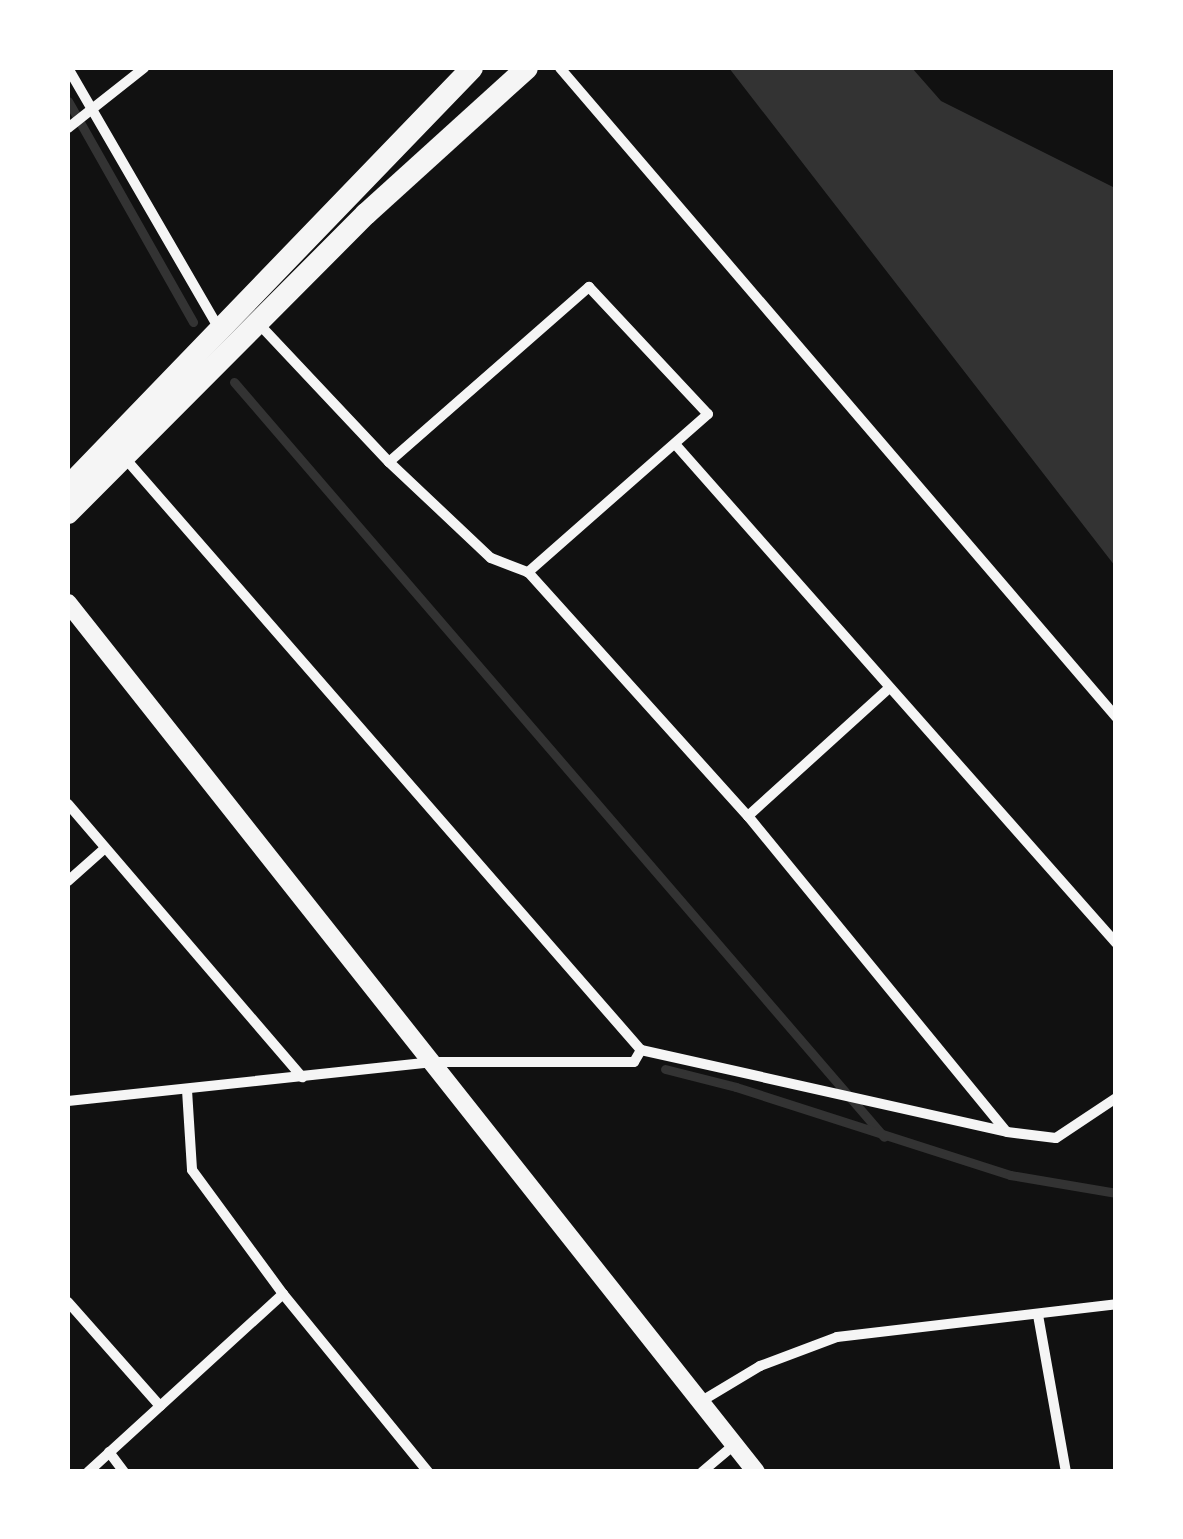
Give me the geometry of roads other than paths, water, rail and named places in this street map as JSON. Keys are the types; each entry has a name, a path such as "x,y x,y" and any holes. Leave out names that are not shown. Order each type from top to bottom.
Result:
{"highway":[{"path":"68,513 117,449 249,313 472,68"},
{"path":"249,313 527,68"},
{"path":"68,487 117,449"}],"street":[{"path":"68,68 225,337"},
{"path":"68,128 144,68"},
{"path":"560,68 1116,717"},
{"path":"388,462 588,287 708,414 528,572"},
{"path":"249,313 388,462 491,558 528,572 748,816 1007,1132"},
{"path":"675,444 888,690 1116,942"},
{"path":"117,449 641,1050 1007,1132 1056,1138 1116,1098"},
{"path":"68,603 756,1472"},
{"path":"748,816 888,690"},
{"path":"68,804 302,1077"},
{"path":"68,881 104,849"},
{"path":"68,1101 431,1062 634,1062 641,1050"},
{"path":"187,1090 192,1170 284,1294 428,1472"},
{"path":"88,1472 284,1294"},
{"path":"68,1302 160,1406"},
{"path":"700,1402 760,1366 837,1337 1116,1304"},
{"path":"1038,1316 1066,1472"},
{"path":"702,1472 734,1445"},
{"path":"109,1452 124,1472"}],"waterway":[{"path":"68,101 193,322"},
{"path":"234,382 884,1137"},
{"path":"665,1069 736,1087 1010,1175 1116,1193"}]}
